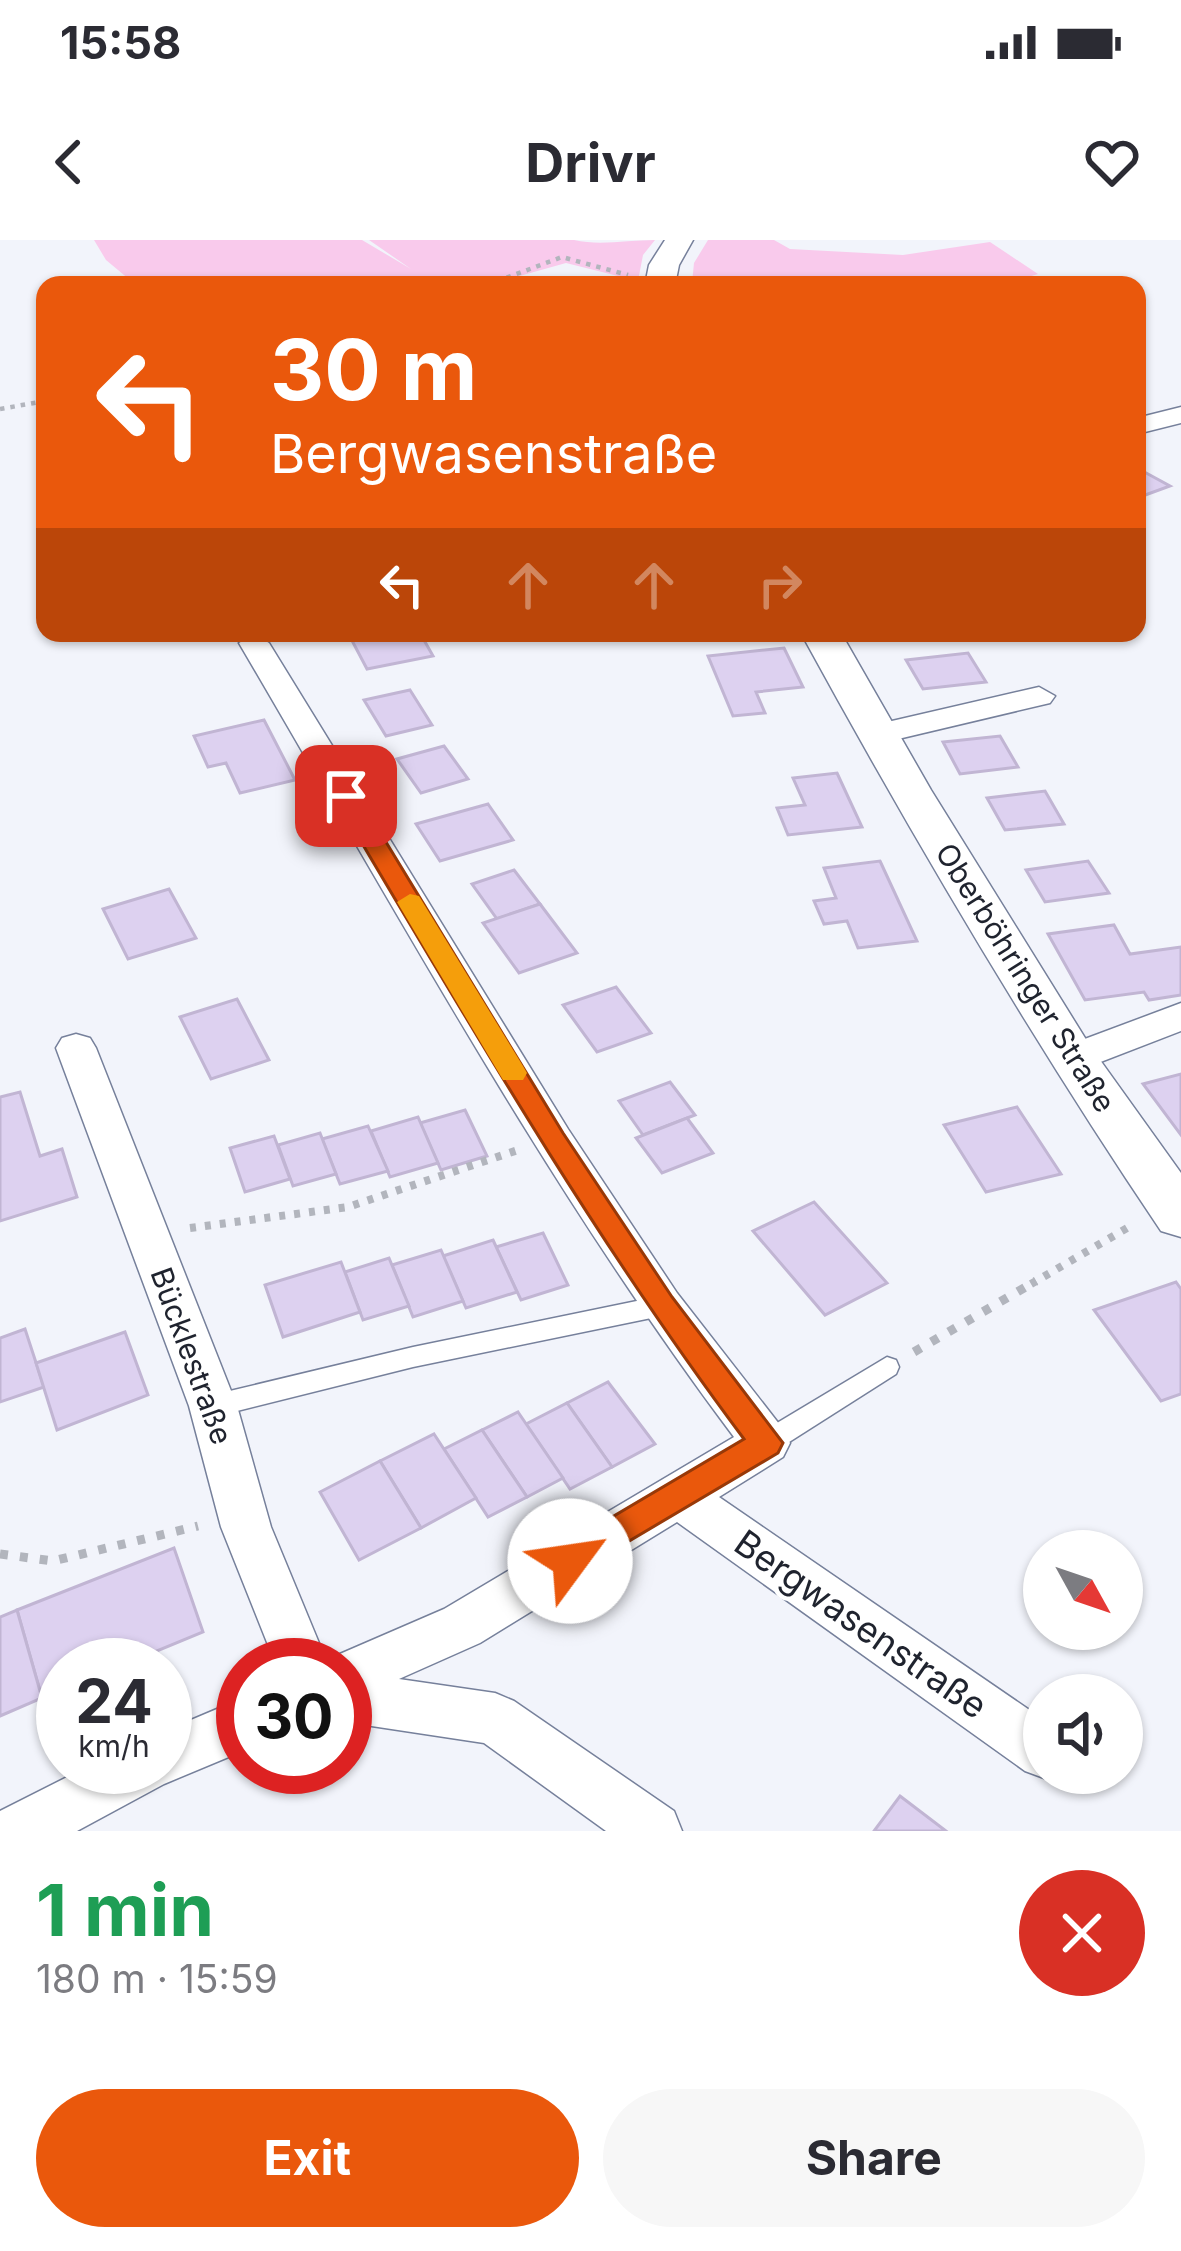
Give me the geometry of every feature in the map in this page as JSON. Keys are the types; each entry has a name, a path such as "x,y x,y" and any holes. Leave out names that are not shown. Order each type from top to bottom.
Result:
{"street":[{"path":"663,276 679,240"},
{"path":"1146,424 1181,415"},
{"name":"Oberböhringer Straße","path":"825,642 1072,1059 1178,1212"},
{"path":"254,643 553,1140 661,1306 766,1443 462,1626 372,1666"},
{"path":"878,734 1039,696"},
{"path":"1072,1059 1181,1016"},
{"name":"Bücklestraße","path":"76,1048 213,1406 246,1526 291,1638"},
{"name":"Bergwasenstraße","path":"679,1496 1023,1737"},
{"path":"372,1701 495,1719 649,1829"},
{"path":"20,1831 92,1794"}],"lane":[{"path":"213,1406 413,1357 661,1306"},
{"path":"766,1443 887,1367"}],"path":[{"path":"511,276 562,257 630,276"},
{"path":"0,409 36,403"},
{"path":"146,1234 348,1207 490,1158"},
{"path":"887,1367 1134,1224 1178,1212"},
{"path":"0,1555 53,1561 189,1526 246,1526"}],"shaded area":[{"path":"94,240 362,240 411,269 369,240 655,240 643,255 639,276 618,276 566,263 519,276 125,276 106,260"},
{"path":"708,240 774,240 790,249 903,255 990,242 1038,274 693,276 694,263"}],"building":[{"path":"1146,473 1170,486 1146,495"},
{"path":"353,642 425,642 433,656 367,669"},
{"path":"784,648 803,687 756,692 765,713 733,716 708,656"},
{"path":"968,653 986,682 923,689 906,660"},
{"path":"410,690 432,725 386,736 364,700"},
{"path":"264,720 295,780 240,793 226,763 208,767 194,736"},
{"path":"1000,736 1018,767 960,774 943,742"},
{"path":"444,746 468,779 421,793 397,759"},
{"path":"837,773 862,827 788,835 777,808 805,805 793,778"},
{"path":"1045,791 1064,824 1005,830 987,798"},
{"path":"488,804 513,840 440,861 416,824"},
{"path":"880,861 917,941 858,948 847,921 824,924 814,901 836,898 824,868"},
{"path":"1088,861 1109,893 1045,902 1026,870"},
{"path":"514,870 540,904 497,919 472,884"},
{"path":"169,889 196,938 128,959 103,909"},
{"path":"540,904 577,953 519,973 483,923"},
{"path":"1114,925 1130,954 1181,947 1181,995 1149,1000 1144,992 1085,1000 1048,934"},
{"path":"616,987 651,1033 597,1052 563,1005"},
{"path":"237,999 269,1060 211,1079 180,1017"},
{"path":"1181,1074 1181,1135 1143,1084"},
{"path":"670,1082 695,1115 643,1135 619,1101"},
{"path":"20,1092 40,1156 62,1149 77,1197 0,1221 0,1097"},
{"path":"1017,1107 1061,1174 986,1192 944,1125"},
{"path":"465,1110 487,1156 441,1170 420,1123"},
{"path":"418,1117 438,1163 390,1177 371,1131"},
{"path":"687,1118 713,1153 662,1173 636,1138"},
{"path":"368,1126 388,1171 340,1184 322,1139"},
{"path":"320,1133 336,1174 293,1186 278,1145"},
{"path":"274,1136 290,1179 245,1192 230,1148"},
{"path":"814,1202 887,1283 825,1315 753,1231"},
{"path":"543,1233 568,1285 521,1300 496,1247"},
{"path":"493,1240 517,1292 466,1308 443,1256"},
{"path":"441,1250 463,1301 413,1317 392,1265"},
{"path":"389,1258 409,1306 363,1320 345,1272"},
{"path":"341,1262 360,1312 283,1337 265,1285"},
{"path":"1176,1282 1181,1289 1181,1394 1161,1401 1094,1310"},
{"path":"25,1329 44,1387 0,1402 0,1338"},
{"path":"125,1332 148,1395 57,1430 36,1363"},
{"path":"608,1382 655,1444 612,1467 567,1403"},
{"path":"567,1403 612,1467 570,1489 526,1424"},
{"path":"518,1412 563,1478 527,1497 482,1430"},
{"path":"482,1430 527,1497 488,1517 444,1449"},
{"path":"434,1434 476,1498 421,1528 380,1461"},
{"path":"380,1461 421,1528 359,1560 320,1492"},
{"path":"174,1548 203,1632 188,1638 36,1638 36,1677 17,1610"},
{"path":"17,1610 36,1677 36,1701 0,1716 0,1617"},
{"path":"900,1796 946,1831 874,1831"}],"slow traffic":[{"path":"410,902 513,1073"}],"route":[{"path":"346,796 553,1140 661,1306 766,1443 570,1561"}]}
